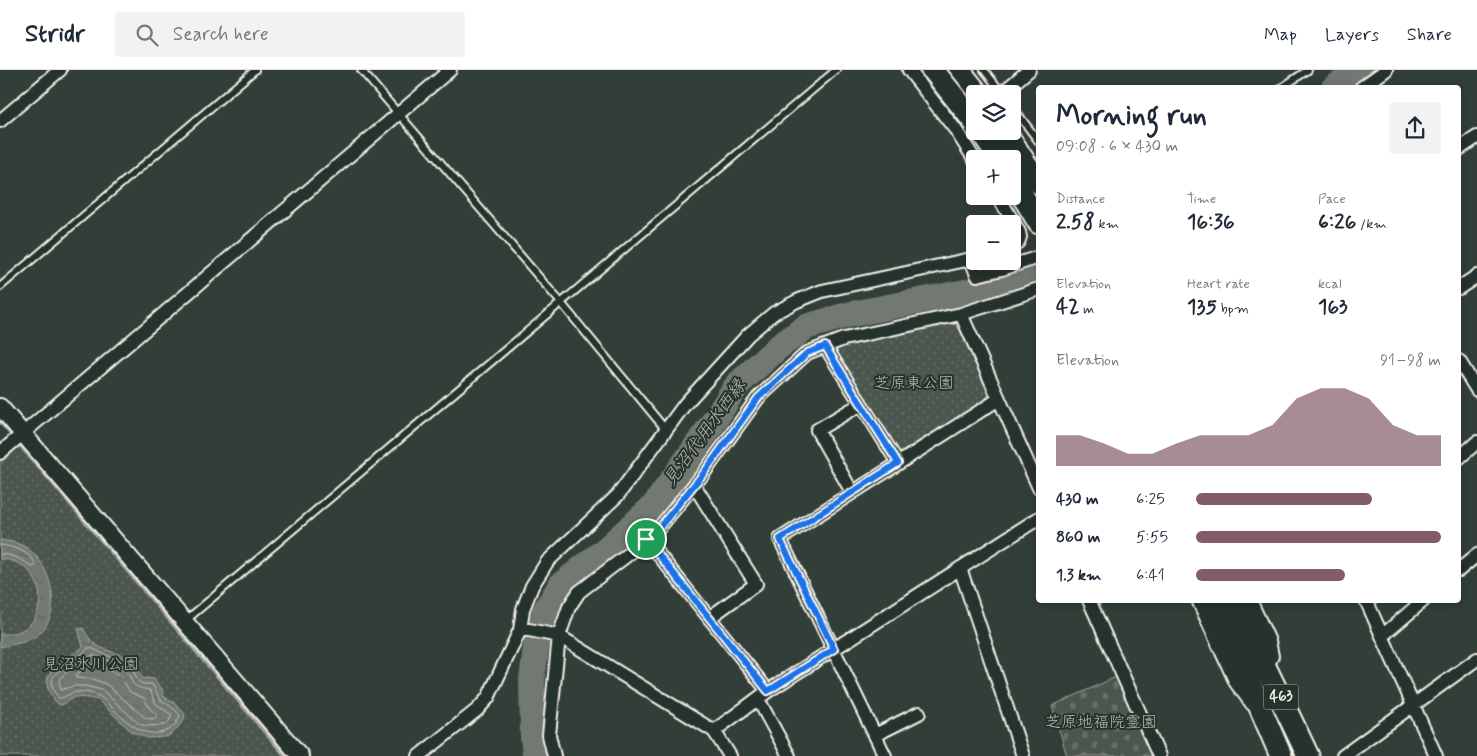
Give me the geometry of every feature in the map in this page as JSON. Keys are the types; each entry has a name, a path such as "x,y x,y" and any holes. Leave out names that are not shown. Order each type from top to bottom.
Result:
{"highway":[{"path":"933,70 966,128"},
{"path":"959,70 971,85"},
{"path":"1010,140 1036,179"},
{"path":"1021,193 1036,218"},
{"name":"463","path":"1216,603 1243,643 1266,669 1308,756"},
{"name":"463","path":"1235,603 1243,643 1263,715 1281,756"}],"street":[{"path":"0,120 60,70"},
{"path":"0,453 450,70"},
{"path":"908,70 966,128"},
{"path":"1011,85 1029,70"},
{"path":"1365,85 1386,70"},
{"path":"1461,148 1477,136"},
{"path":"1021,263 1036,258"},
{"path":"419,756 477,710 488,698 525,630 523,609 532,586 547,562 618,495 685,404 748,334 774,313 797,300 822,291 966,260"},
{"path":"976,270 977,274 997,270"},
{"path":"1461,287 1477,276"},
{"path":"554,756 549,735 559,636 569,607 579,592 659,528 694,485 758,398 807,353 825,346 844,339 961,314 1036,291"},
{"path":"961,314 1036,481"},
{"path":"825,346 898,463"},
{"path":"1461,364 1477,390"},
{"path":"885,756 780,539 999,399"},
{"path":"852,492 817,430 861,404"},
{"path":"0,407 300,756"},
{"path":"1461,456 1477,442"},
{"path":"694,485 756,584 710,618"},
{"path":"714,731 763,695 1036,520"},
{"path":"646,539 710,618 763,695 789,756"},
{"path":"1461,568 1477,555"},
{"path":"960,568 1024,756"},
{"path":"1090,603 1159,756"},
{"path":"1199,603 1236,683 1244,696 1263,715"},
{"path":"1251,603 1269,641 1272,656 1266,669"},
{"path":"1367,603 1436,756"},
{"path":"1382,636 1420,603"},
{"path":"525,630 559,636 714,731 730,756"},
{"path":"1343,756 1477,659"},
{"path":"875,735 919,713"}],"lane":[{"path":"0,287 256,70"},
{"path":"361,70 562,304 666,430"},
{"path":"185,621 562,304 836,70"},
{"path":"984,70 996,85"},
{"path":"1286,85 1308,70"},
{"path":"1021,118 1036,138"}],"green space":[{"name":"芝原東公園","path":"950,323 958,326 989,394 984,401 896,455 831,347"},
{"name":"見沼氷川公園","path":"22,442 289,756 0,756 0,460"},
{"name":"芝原地福院霊園","path":"1118,676 1154,756 1067,756 1052,706"}],"water":[{"path":"0,540 13,542 29,549 39,560 49,580 52,591 52,603 51,614 47,624 40,633 26,641 0,647 0,634 18,632 30,624 37,612 40,598 37,584 30,572 17,563 0,559"},
{"path":"83,628 95,644 128,658 138,669 142,678 154,679 162,689 164,697 175,703 185,714 184,720 172,734 165,737 148,738 132,732 98,700 74,697 62,705 58,704 50,694 47,685 48,677 58,665 83,647 78,629"}],"waterway":[{"name":"見沼代用水西縁","path":"1338,85 1360,70"},
{"name":"見沼代用水西縁","path":"535,756 532,680 536,647 545,611 561,585 604,551 654,506 737,385 777,348 806,327 847,315 991,287 1036,271"},
{"path":"0,421 286,756"}],"route":[{"path":"825,346 898,463 780,539 834,649 768,691 646,539 659,528 703,474 758,398 807,353 825,346"}]}
